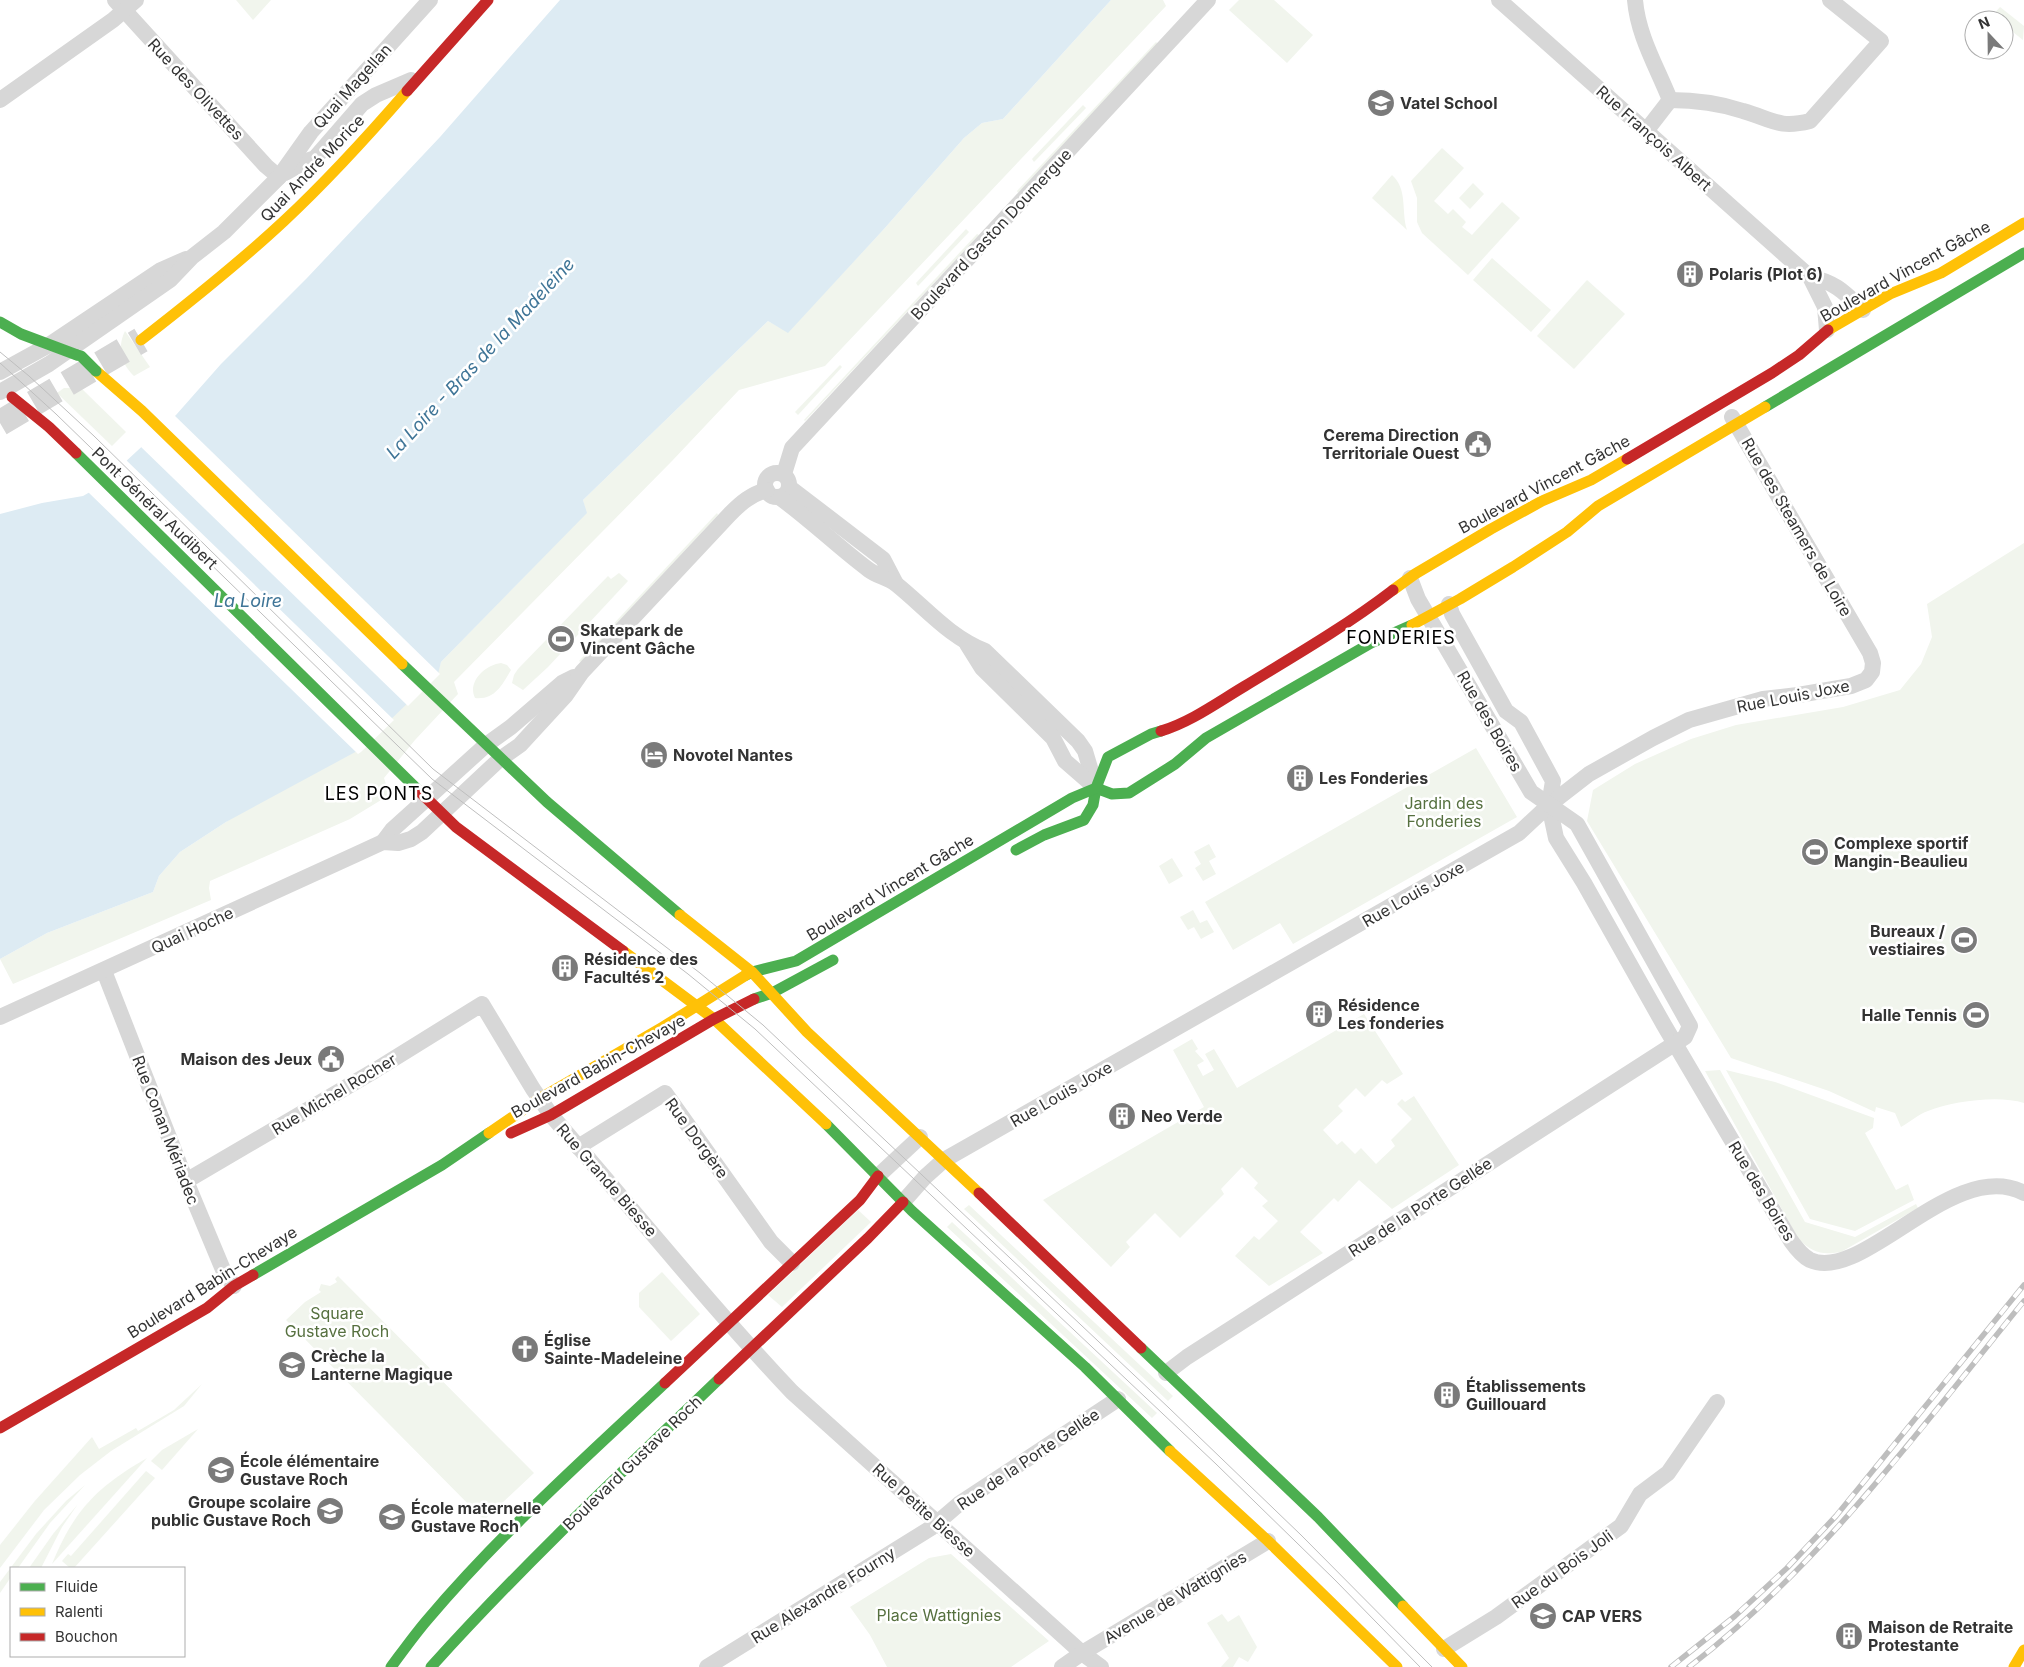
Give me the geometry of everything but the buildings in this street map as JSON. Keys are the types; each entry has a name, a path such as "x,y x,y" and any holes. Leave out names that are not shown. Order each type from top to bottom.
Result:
{"main road":[{"name":"Quai André Morice","path":"142,340 202,292 276,228 345,160 488,0"},
{"name":"Boulevard Vincent Gâche","path":"1005,857 1044,835 1084,820 1092,805 1096,788 1108,757 1151,734 1171,728 1294,657 1352,621 1410,578 1542,501 1591,480 1723,402 1799,355 1827,330 1890,294 1936,275 2024,223"},
{"path":"1096,788 1112,794 1129,793 1175,764 1206,738 1371,643 1449,604 1539,551 1567,532 1598,506 2024,253"},
{"path":"0,322 22,334 71,354 81,356 142,410 500,759 553,808 652,892 752,972 798,1022 1318,1517 1462,1667"},
{"name":"Pont Général Audibert","path":"4,392 49,427 456,827 714,1019 903,1202 1118,1399 1268,1541 1397,1667"},
{"name":"Boulevard Vincent Gâche","path":"697,1006 752,972 796,961 1072,798 1096,788"},
{"name":"Boulevard Vincent Gâche","path":"714,1019 752,1000 772,994 846,952"},
{"name":"Boulevard Babin-Chevaye","path":"0,1428 206,1308 234,1286 442,1165 539,1099 697,1006"},
{"name":"Boulevard Babin-Chevaye","path":"442,1165 551,1115 714,1019"},
{"path":"391,1667 427,1620 470,1572 596,1454 728,1322 860,1200 878,1176"},
{"name":"Boulevard Gustave Roch","path":"431,1667 615,1472 752,1348 868,1238 903,1202"},
{"path":"2014,1667 2023,1652"}],"street":[{"name":"Boulevard Gaston Doumergue","path":"780,487 792,448 1208,0"},
{"name":"Rue François Albert","path":"1499,0 1810,277 1825,308 1827,330"},
{"path":"1636,0 1637,17 1647,48 1670,100"},
{"path":"1670,100 1691,100 1711,103 1744,111 1773,123 1793,125 1810,121 1881,41 1830,0"},
{"name":"Quai Magellan","path":"97,322 170,280 192,257 224,232 279,177 311,132 425,2"},
{"path":"0,100 113,20 125,3"},
{"name":"Rue des Olivettes","path":"125,3 266,166 279,177"},
{"name":"Quai Magellan","path":"279,177 306,160 315,158 362,104 376,95 420,76"},
{"path":"1646,131 1670,100"},
{"name":"Rue François Albert","path":"1810,277 1827,281 1837,286 1863,310"},
{"path":"0,372 49,345 97,322"},
{"path":"4,392 71,354 97,322"},
{"name":"Rue des Steamers de Loire","path":"1723,402 1870,653"},
{"path":"383,842 398,843 411,839 422,832 500,759 525,740 566,695 582,672 743,501 759,492 780,487 883,559 895,582 927,612 967,644 985,651 1078,741 1085,751 1096,788"},
{"name":"Rue des Boires","path":"1410,578 1418,599 1531,792 1577,824 1685,1014 1690,1026 1686,1037 1675,1044"},
{"name":"Rue des Boires","path":"1449,604 1452,614 1506,710 1521,722 1553,781 1549,805 1556,838 1584,883 1675,1044 1791,1242 1800,1252 1810,1260 1822,1263 1835,1262 1857,1254 1933,1209 1973,1189 2002,1185 2013,1187 2024,1193"},
{"name":"Rue Louis Joxe","path":"903,1202 925,1177 944,1160 1519,833 1549,805 1588,774 1689,720 1763,699 1851,686 1866,680 1872,672 1870,653"},
{"path":"383,842 392,830 486,745 511,727 562,683 582,672"},
{"path":"1493,727 1506,710"},
{"name":"Quai Hoche","path":"0,1017 383,842"},
{"name":"Rue Conan Mériadec","path":"104,971 186,1181 224,1272 234,1286"},
{"name":"Rue Michel Rocher","path":"186,1181 374,1071 482,1004"},
{"name":"Rue Grande Biesse","path":"482,1004 539,1099 551,1115 728,1322"},
{"name":"Rue de la Porte Gellée","path":"1166,1373 1187,1357 1675,1044"},
{"name":"Rue Dorgère","path":"578,1147 665,1092 771,1242 792,1263"},
{"path":"878,1176 920,1137"},
{"path":"728,1322 752,1348"},
{"name":"Rue Petite Biesse","path":"752,1348 792,1392 938,1521 1082,1653 1101,1667"},
{"name":"Rue de la Porte Gellée","path":"938,1521 959,1504 1118,1399"},
{"name":"Rue du Bois Joli","path":"1444,1648 1496,1617 1621,1526 1640,1494 1668,1473 1717,1402"},
{"name":"Rue Alexandre Fourny","path":"707,1667 922,1534 938,1521"},
{"name":"Avenue de Wattignies","path":"1062,1667 1082,1653 1268,1541"}],"green space":[{"path":"236,0 271,0 253,20"},
{"path":"1111,0 1163,0 1166,6 825,366 739,390 672,461 454,682 458,694 415,740 384,778 389,793 386,797 350,819 210,881 211,900 13,984 0,959 47,933 153,892 159,876 180,852 226,822 437,674 441,662 586,513 583,500 768,321 788,332 884,229 964,138 982,123 1003,119"},
{"path":"1239,0 1274,0 1313,35 1287,63 1229,10"},
{"path":"2014,18 2024,26 2023,40 2014,33"},
{"path":"1156,42 1158,44 1018,193 1017,191"},
{"path":"1083,105 1086,108 1034,162 1032,159"},
{"path":"1442,148 1464,168 1434,201 1448,214 1453,209 1466,222 1462,227 1472,235 1502,202 1520,218 1468,275 1422,233 1417,222 1417,198 1411,181"},
{"path":"1392,175 1397,181 1402,194 1407,230 1372,198"},
{"path":"1473,183 1484,194 1470,209 1459,198"},
{"path":"966,229 969,232 918,286 916,283"},
{"path":"977,234 979,235 805,421 804,420"},
{"path":"1492,258 1551,310 1531,332 1473,280"},
{"path":"1587,280 1625,314 1574,369 1537,336"},
{"path":"125,331 150,367 134,376 123,361 121,343"},
{"path":"840,365 842,367 798,415 795,412"},
{"path":"64,388 81,388 126,432 112,446 57,393"},
{"path":"717,513 718,515 581,662 579,661"},
{"name":"Complexe sportif Mangin-Beaulieu","path":"2024,543 2024,1103 1989,1099 1950,1104 1925,1112 1901,1127 1895,1113 1876,1107 1875,1112 1829,1091 1731,1058 1587,821 1593,790 1635,764 1691,739 1736,725 1843,707 1900,690 1921,664 1932,637 1927,604"},
{"name":"Skatepark de Vincent Gâche","path":"619,573 628,581 548,667 523,690 512,683 518,669 608,576 611,579"},
{"path":"501,663 507,665 511,670 501,686 488,697 475,698 473,686 475,680 489,667"},
{"name":"Jardin des Fonderies","path":"1476,748 1517,817 1293,944 1280,923 1233,950 1205,902"},
{"path":"1209,844 1216,857 1209,861 1216,874 1203,881 1195,868 1201,864 1194,852"},
{"path":"1172,858 1183,876 1169,884 1159,866"},
{"path":"1193,910 1200,923 1207,920 1214,932 1201,939 1194,927 1188,930 1180,917"},
{"path":"1364,1014 1403,1074 1387,1084 1382,1080 1365,1097 1356,1088 1338,1106 1343,1111 1323,1130 1337,1145 1342,1141 1355,1154 1361,1148 1376,1164 1395,1146 1391,1140 1412,1119 1397,1104 1402,1099 1405,1102 1414,1096 1459,1165 1392,1209 1359,1180 1338,1202 1334,1198 1300,1232 1323,1253 1269,1286 1235,1256 1254,1236 1259,1240 1278,1221 1262,1206 1268,1201 1254,1188 1258,1183 1242,1167 1221,1189 1224,1194 1180,1238 1155,1213 1126,1242 1130,1247 1111,1267 1043,1200 1204,1107 1173,1050 1192,1039 1198,1049 1195,1051 1204,1061 1197,1065 1203,1076 1214,1070 1205,1054 1214,1049 1237,1088"},
{"path":"1720,1070 1805,1222 1855,1237 1916,1204 1918,1208 1841,1252 1823,1253 1809,1248 1799,1240 1705,1071"},
{"path":"1726,1070 1775,1082 1874,1118 1873,1128 1865,1133 1896,1190 1908,1184 1914,1200 1855,1231 1810,1219"},
{"path":"969,1205 1173,1396 1168,1401 964,1209"},
{"path":"858,1210 871,1222 782,1307 768,1295"},
{"path":"952,1222 1157,1413 1152,1418 947,1227"},
{"path":"662,1272 700,1314 671,1341 639,1307 639,1293"},
{"name":"Square Gustave Roch","path":"338,1276 534,1473 484,1520 286,1320 305,1302 321,1292 319,1290 321,1284 330,1286 337,1282 335,1279"},
{"path":"202,1384 184,1406 111,1451 80,1475 44,1510 0,1568 0,1545 34,1502 92,1437 99,1449 136,1428 138,1431 174,1410"},
{"path":"198,1429 162,1470 151,1461 162,1450"},
{"path":"147,1458 52,1564 69,1529 89,1502 114,1479"},
{"path":"146,1471 155,1478 75,1567 69,1567 62,1561 68,1554 71,1556"},
{"path":"85,1485 50,1523 19,1567 11,1567 36,1534 66,1501"},
{"path":"78,1504 62,1527 42,1567 30,1567 53,1534"},
{"name":"Place Wattignies","path":"951,1554 1049,1641 1011,1667 887,1667 870,1635 850,1607 929,1558"},
{"path":"10,1569 10,1578 0,1593 0,1582"},
{"path":"1222,1614 1228,1622 1239,1615 1257,1647 1248,1662 1239,1657 1233,1667 1221,1667 1229,1658 1207,1623"}],"water":[{"name":"La Loire","path":"560,0 1111,0 1003,119 982,123 964,138 884,229 788,333 768,321 583,500 587,513 441,662 438,674 359,750 226,822 180,852 159,876 153,892 47,933 0,959 0,514 42,503 83,496 97,488 176,415 221,364 307,278 440,137"}],"pier":[{"path":"173,414 440,674 408,706 139,445"},
{"path":"125,459 394,720 361,752 358,754 87,491 96,486"}],"tunnel":[{"path":"0,423 141,340"}],"tram line":[{"path":"0,352 94,436 433,769 700,973 763,1025 1169,1408 1301,1535 1432,1667"},
{"path":"0,363 56,414 432,779 688,974 755,1029 1216,1464 1335,1580 1420,1667"}],"railway":[{"path":"1671,1667 1735,1616 1787,1568 1836,1516 2024,1285"},
{"path":"1689,1667 1737,1627 1782,1585 1825,1540 1907,1447 2024,1301"}],"traffic: fast":[{"path":"1765,407 2024,253"},
{"path":"0,322 21,334 77,355"},
{"path":"77,355 81,356 96,371"},
{"path":"76,453 420,792"},
{"path":"1016,850 1044,835 1084,820 1093,805 1096,788 1112,794 1129,793 1175,764 1206,738 1371,643 1412,625"},
{"path":"402,664 547,802 680,915"},
{"path":"746,975 796,961 1072,798 1096,788 1108,757 1151,734 1161,731"},
{"path":"754,999 772,993 833,960"},
{"path":"826,1124 912,1211 1085,1367 1170,1451"},
{"path":"253,1275 442,1165 489,1133"},
{"path":"1141,1348 1318,1517 1403,1606"},
{"path":"431,1667 536,1556 719,1379"},
{"path":"391,1667 423,1625 484,1557 543,1498 665,1383"}],"traffic: slow":[{"path":"141,340 214,282 284,221 378,125 407,91"},
{"path":"1828,330 1890,294 1941,273 2024,223"},
{"path":"96,371 142,411 402,664"},
{"path":"1412,625 1513,567 1567,532 1598,506 1765,407"},
{"path":"1393,590 1415,574 1491,529 1542,501 1591,480 1627,459"},
{"path":"680,915 752,972 807,1032 979,1193"},
{"path":"623,951 714,1019 826,1124"},
{"path":"489,1133 539,1099 663,1027 746,975"},
{"path":"1170,1451 1268,1541 1397,1667"},
{"path":"1403,1606 1462,1667"},
{"path":"2014,1667 2024,1650"}],"traffic: jam":[{"path":"407,91 488,0"},
{"path":"1627,459 1772,373 1799,355 1828,330"},
{"path":"12,397 49,427 76,453"},
{"path":"1161,731 1194,717 1214,705 1339,628 1393,590"},
{"path":"420,792 456,827 623,951"},
{"path":"511,1133 551,1115 714,1019 754,999"},
{"path":"665,1383 860,1200 878,1176"},
{"path":"979,1193 1141,1348"},
{"path":"719,1379 868,1238 903,1202"},
{"path":"0,1428 207,1308 234,1286 253,1275"}],"place":[{"name":"Vatel School","path":"1381,103"},
{"name":"Polaris (Plot 6)","path":"1690,274"},
{"name":"Cerema Direction Territoriale Ouest","path":"1478,444"},
{"name":"Skatepark de Vincent Gâche","path":"561,639"},
{"name":"Novotel Nantes","path":"654,755"},
{"name":"Les Fonderies","path":"1300,778"},
{"name":"Complexe sportif Mangin-Beaulieu","path":"1815,852"},
{"name":"Bureaux / vestiaires","path":"1964,940"},
{"name":"Résidence des Facultés 2","path":"565,968"},
{"name":"Résidence Les fonderies","path":"1319,1014"},
{"name":"Halle Tennis","path":"1976,1015"},
{"name":"Maison des Jeux","path":"331,1059"},
{"name":"Neo Verde","path":"1122,1116"},
{"name":"Église Sainte-Madeleine","path":"525,1349"},
{"name":"Crèche la Lanterne Magique","path":"292,1365"},
{"name":"Établissements Guillouard","path":"1447,1395"},
{"name":"École élémentaire Gustave Roch","path":"221,1470"},
{"name":"Groupe scolaire public Gustave Roch","path":"330,1511"},
{"name":"École maternelle Gustave Roch","path":"392,1517"},
{"name":"CAP VERS","path":"1543,1616"},
{"name":"Maison de Retraite Protestante","path":"1849,1636"}],"district":[{"name":"FONDERIES","path":"1401,637"},
{"name":"LES PONTS","path":"379,793"}],"water label":[{"name":"La Loire - Bras de la Madeleine","path":"480,358"}]}
